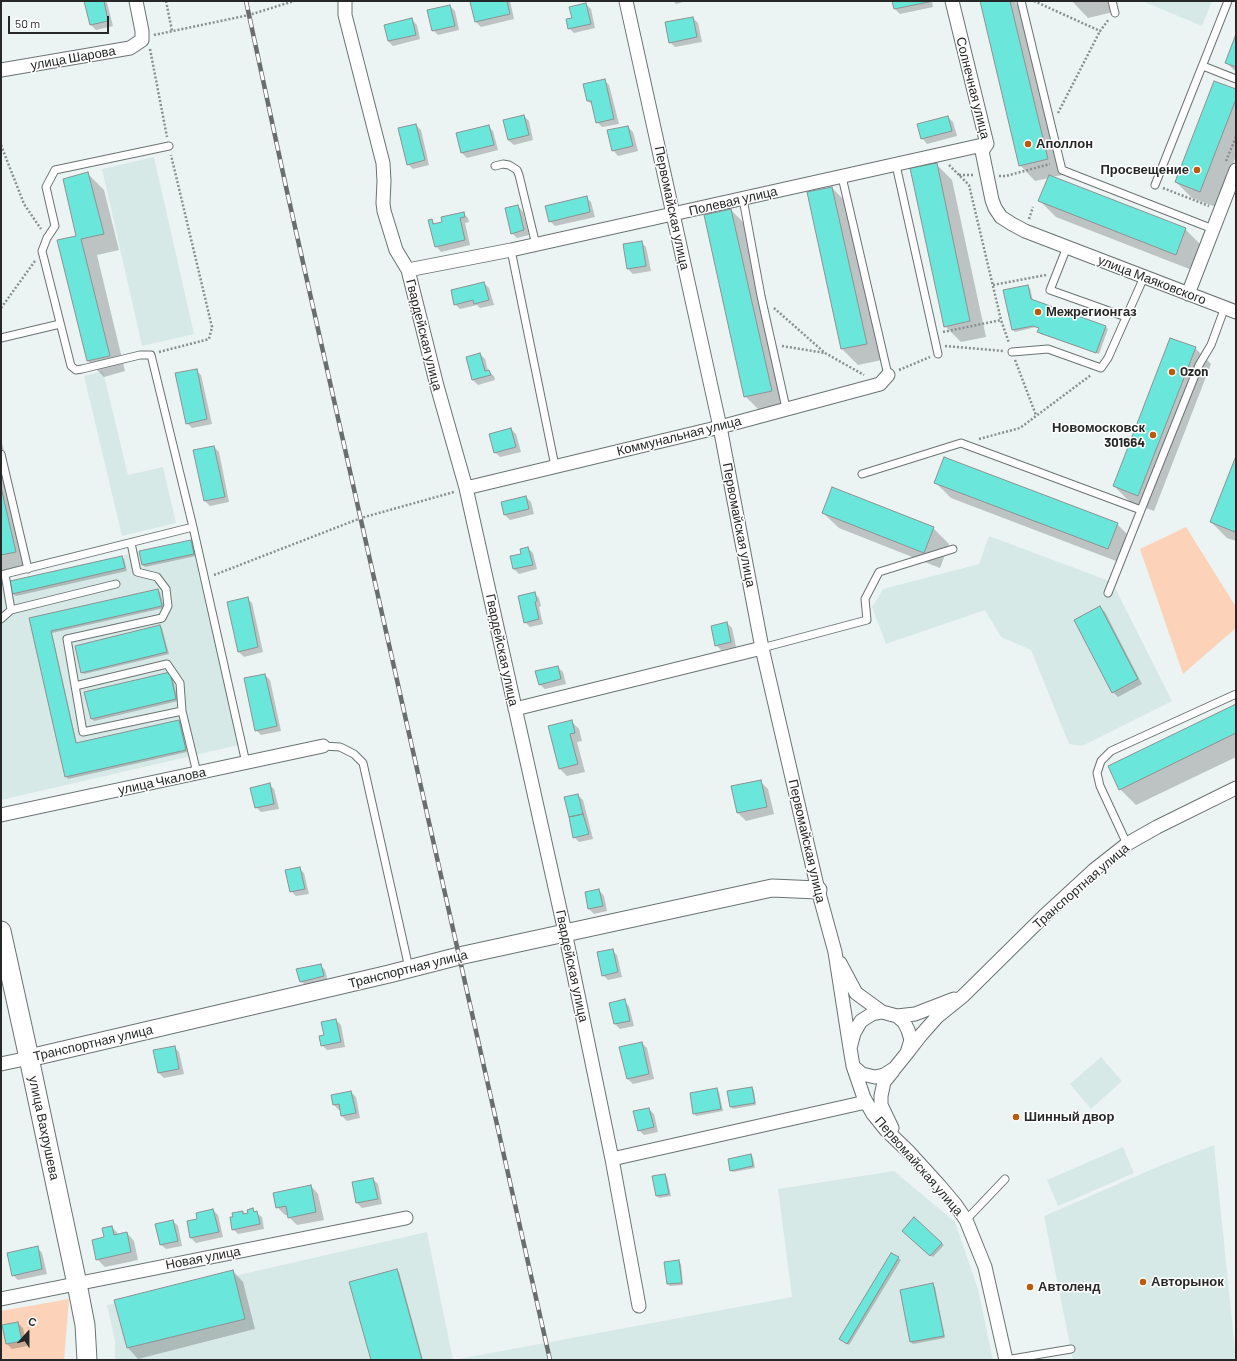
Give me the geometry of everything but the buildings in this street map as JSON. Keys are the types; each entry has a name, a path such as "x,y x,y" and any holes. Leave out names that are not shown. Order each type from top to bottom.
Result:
{"main road":[{"name":"улица Вахрушева","path":"1,931 77,1284 84,1325 87,1360"}],"street":[{"path":"136,1 145,39"},
{"name":"Гвардейская улица","path":"345,1 345,15 383,163 384,211 396,250 408,270 437,386 466,488 565,932 612,1159 639,1306"},
{"name":"Первомайская улица","path":"626,1 720,427 762,648 818,890 835,952 850,1048"},
{"name":"Солнечная улица","path":"952,1 987,144 982,151 995,208 1001,217 1012,224 1025,231 1067,247"},
{"name":"улица Шарова","path":"1,70 130,48 145,39"},
{"name":"Полевая улица","path":"408,270 536,245 987,144"},
{"path":"1188,294 1236,170"},
{"name":"улица Маяковского","path":"1067,247 1230,310"},
{"name":"Коммунальная улица","path":"466,488 720,427 884,379"},
{"path":"515,709 762,648"},
{"name":"улица Чкалова","path":"1,815 323,746"},
{"name":"Транспортная улица","path":"907,1053 937,1017 964,996 1044,916 1094,870 1127,844 1156,826 1236,788"},
{"name":"Транспортная улица","path":"1,1064 565,932 772,888 818,890"},
{"path":"835,952 856,993 882,1012 897,1016 915,1014 964,996"},
{"path":"882,1012 872,1014 861,1021 854,1032 850,1048 853,1066 862,1074 875,1077 884,1076 896,1068"},
{"path":"897,1016 904,1022 911,1040 907,1053 884,1082 881,1105 893,1129 909,1152"},
{"name":"Первомайская улица","path":"853,1066 866,1102 873,1114 955,1204 966,1220 985,1267 1006,1360"},
{"path":"612,1159 866,1102"},
{"name":"Новая улица","path":"1,1299 406,1218"}],"lane":[{"path":"1021,1 1062,170 1213,229"},
{"path":"1112,1 1115,13"},
{"path":"1155,185 1228,1"},
{"path":"1203,66 1236,79"},
{"path":"169,146 54,170 46,187 55,226 47,238 42,251 71,366 76,370 140,354 151,355 193,527 246,763"},
{"path":"495,166 503,164 509,165 517,170 536,245"},
{"path":"896,165 938,354"},
{"path":"842,177 884,379"},
{"path":"743,199 761,296 786,408"},
{"path":"1067,247 1050,290 1126,317"},
{"path":"511,250 555,466"},
{"path":"1012,352 1048,349 1100,368 1108,358 1144,277"},
{"path":"1108,593 1199,365 1230,310"},
{"path":"1,338 60,324"},
{"path":"862,474 961,443 1141,510"},
{"path":"1,454 28,568"},
{"path":"11,610 3,575 193,527"},
{"path":"131,543 137,572 156,577 166,589 168,606 162,618 67,639 83,732 182,711"},
{"path":"762,648 868,620 865,599 879,572 953,549"},
{"path":"1,619 11,610 116,584"},
{"path":"75,686 167,664 180,683 182,711 197,773"},
{"path":"1127,844 1100,786 1097,773 1101,761 1111,751 1236,694"},
{"path":"323,746 340,747 354,754 364,763 410,968"},
{"path":"966,1220 1005,1179"},
{"path":"1006,1360 1043,1357 1071,1349"}],"path":[{"path":"166,1 172,31"},
{"path":"151,355 209,339 212,327 145,39 172,31 250,15 294,1"},
{"path":"1034,1 1100,31"},
{"path":"1052,126 1100,31 1115,13"},
{"path":"1,145 24,204 47,238"},
{"path":"938,156 970,185 1001,320 1036,415"},
{"path":"959,175 1006,176 1060,161"},
{"path":"1155,185 1209,206"},
{"path":"1,308 42,251"},
{"path":"993,286 1057,273"},
{"path":"761,296 825,353"},
{"path":"933,334 1001,320"},
{"path":"771,344 825,353 884,379 938,354"},
{"path":"936,345 1012,352"},
{"path":"961,443 1020,428 1100,368"},
{"path":"204,578 361,518 466,488"}],"shaded area":[{"path":"1142,1 1212,1 1202,26"},
{"path":"154,157 194,334 142,346 102,169"},
{"path":"103,371 128,475 163,467 176,523 122,536 84,376"},
{"path":"1186,527 1236,607 1236,628 1183,674 1140,549"},
{"path":"989,536 1112,582 1172,701 1082,746 1069,744 1031,650 1001,637 985,610 886,644 872,607 883,589 979,564"},
{"path":"191,540 239,745 1,800 1,583"},
{"path":"1101,1057 1122,1081 1091,1109 1070,1084"},
{"name":"Авторынок","path":"1214,1145 1236,1360 1073,1360 1044,1216 1162,1165"},
{"path":"1123,1147 1134,1173 1058,1206 1047,1180"},
{"path":"894,1171 955,1222 978,1289 993,1360 453,1360 792,1297 778,1189"},
{"path":"427,1232 453,1360 115,1360 115,1341 107,1305"},
{"path":"69,1299 64,1360 1,1360 1,1311"}],"railway":[{"path":"246,1 286,187 550,1360"}],"place":[{"name":"Аполлон","path":"1028,144"},
{"name":"Просвещение","path":"1197,170"},
{"name":"Межрегионгаз","path":"1038,312"},
{"name":"Ozon","path":"1172,372"},
{"name":"Новомосковск 301664","path":"1153,435"},
{"name":"Шинный двор","path":"1016,1117"},
{"name":"Авторынок","path":"1143,1282"},
{"name":"Автоленд","path":"1030,1287"}]}
